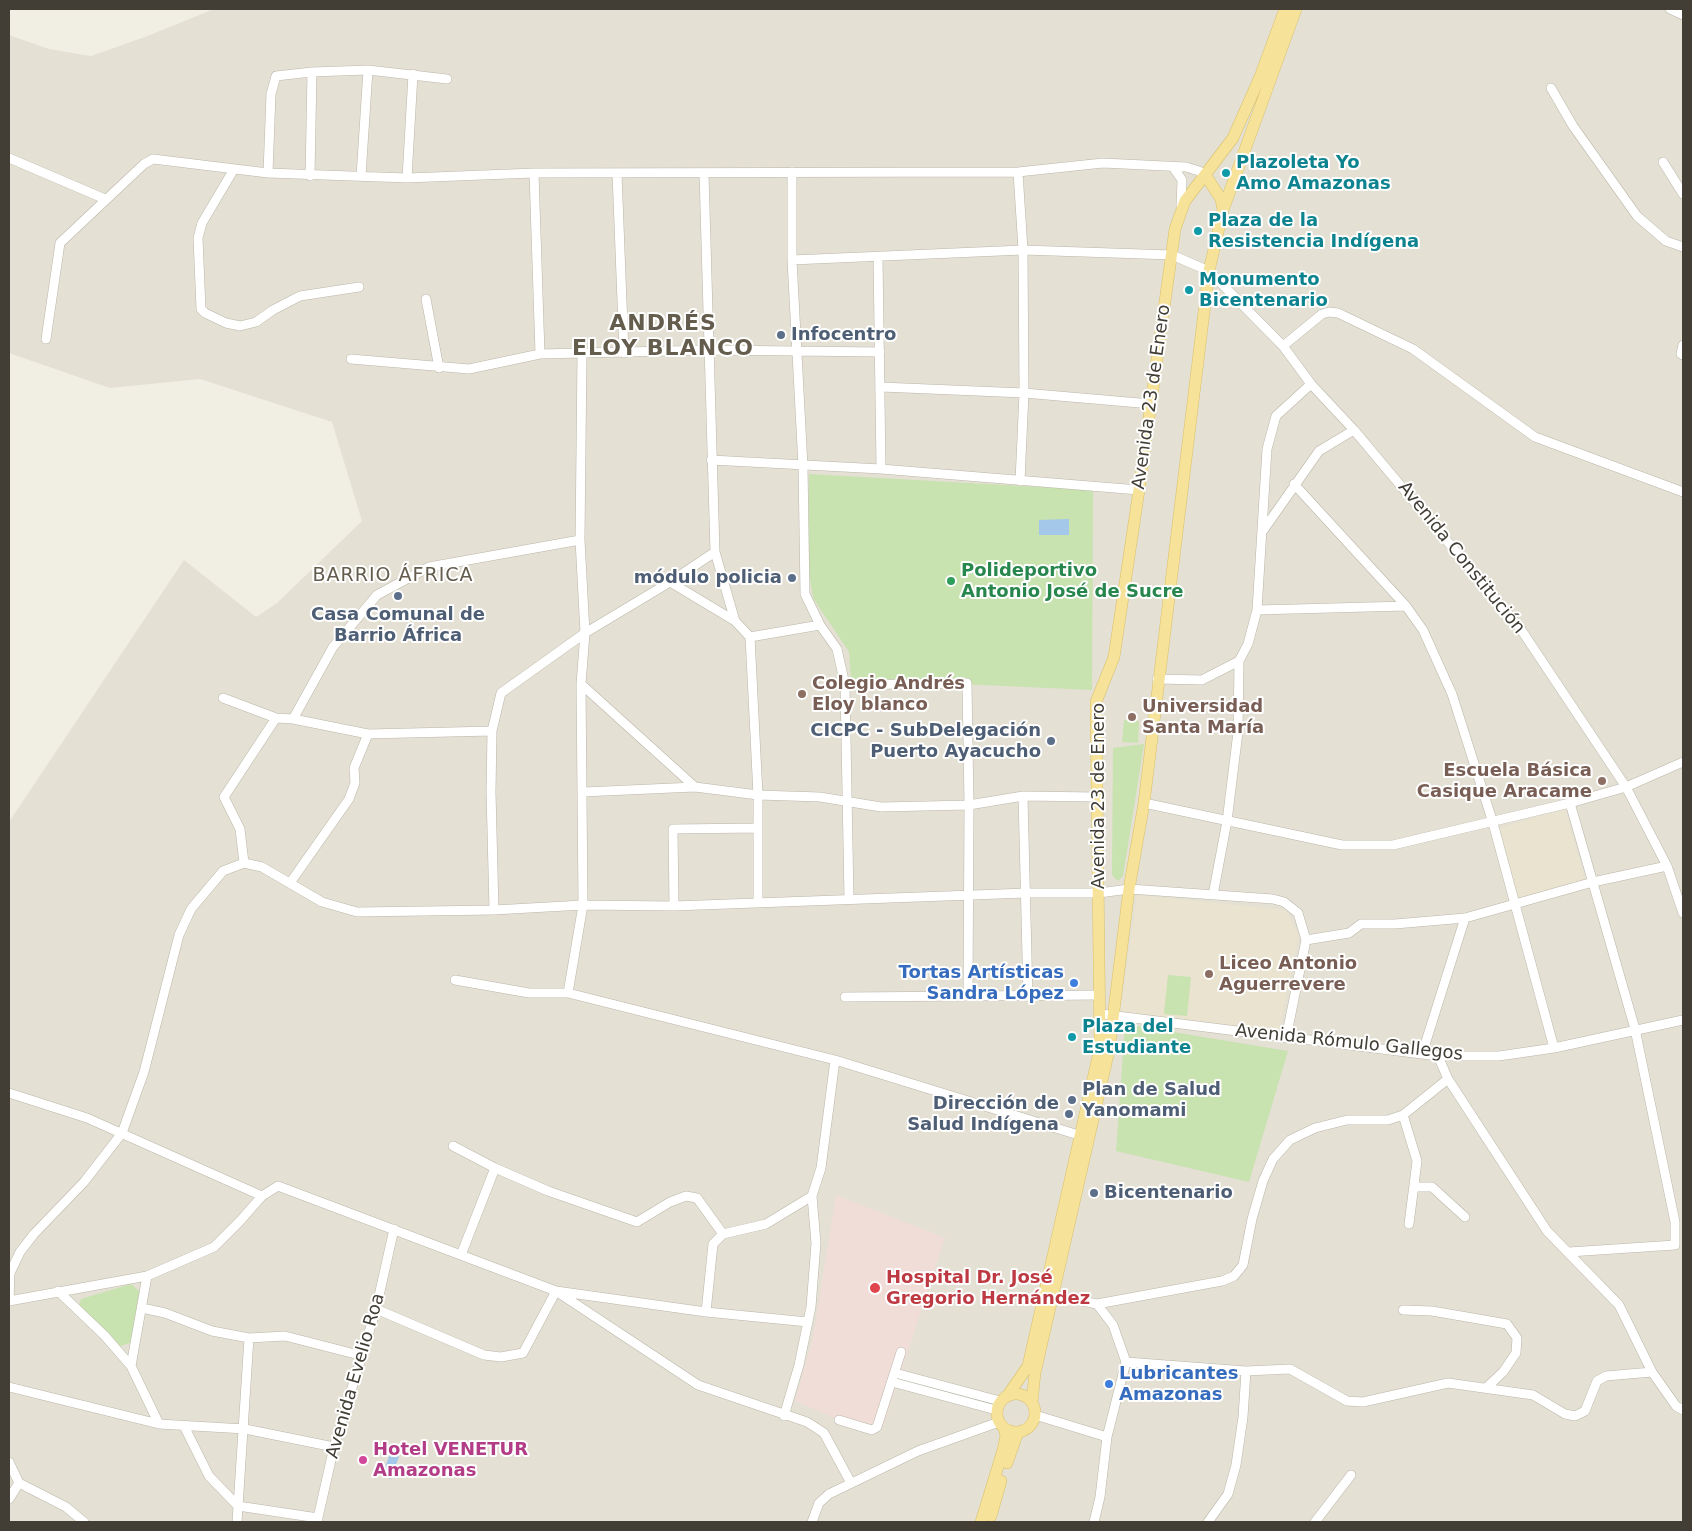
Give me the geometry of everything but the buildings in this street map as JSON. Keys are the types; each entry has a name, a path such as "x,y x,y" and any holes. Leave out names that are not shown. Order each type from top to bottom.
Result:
{"main road":[{"name":"Avenida 23 de Enero","path":"1107,1014 1100,995 1096,702 1114,657 1140,490 1175,229 1180,210 1191,193 1234,138 1260,77 1285,9"},
{"name":"Avenida 23 de Enero","path":"1035,1415 1032,1402 1035,1373 1086,1137 1144,803 1209,271 1223,210 1296,9"},
{"path":"1206,176 1216,192 1223,210"},
{"path":"1191,193 1203,186 1211,187 1216,192"},
{"name":"Avenida 23 de Enero","path":"1002,1402 1028,1366 1086,1137"},
{"path":"981,1522 1006,1436 1001,1425 1002,1402 1019,1393 1032,1402"},
{"path":"989,1522 1018,1432 1030,1426 1035,1415"},
{"path":"1001,1425 1018,1432"}],"street":[{"path":"1670,9 1683,16"},
{"path":"361,176 368,70"},
{"path":"268,173 271,94 276,76 312,72 368,70 447,79"},
{"path":"310,176 312,72"},
{"path":"407,178 413,74"},
{"path":"1551,88 1573,126 1637,216 1666,241 1683,247"},
{"path":"9,158 105,199"},
{"path":"46,339 60,243 105,199 144,164 153,159 268,173 407,178 534,173 1018,172 1103,163 1173,167 1199,171 1206,176"},
{"path":"1663,162 1683,194"},
{"path":"1173,167 1182,180 1180,210"},
{"path":"234,170 202,223 198,238 201,309 205,313 226,323 240,326 256,322 272,310 300,296 359,287"},
{"path":"792,172 792,260 804,466 805,594 820,625 837,650 845,685 849,800 849,898"},
{"path":"1018,172 1023,250 1024,392 1020,481"},
{"path":"534,173 540,354"},
{"path":"617,173 624,353"},
{"path":"704,174 715,552 735,621"},
{"path":"792,260 1023,250 1172,255"},
{"name":"Avenida Constitución","path":"1172,255 1209,271 1283,346 1310,384 1354,430 1520,628 1626,787 1666,866 1683,914"},
{"path":"878,257 881,386 880,469"},
{"path":"426,299 439,368"},
{"path":"1283,346 1322,314 1329,312 1338,313 1413,349 1534,437 1683,492"},
{"path":"1683,345 1683,355"},
{"path":"351,359 439,368 469,369 540,354 582,355 710,350 880,352"},
{"path":"568,993 583,905 581,684 586,633 580,540 582,355"},
{"path":"1213,895 1227,821 1238,732 1239,661 1252,635 1257,610 1267,449 1276,416 1310,384"},
{"path":"881,386 1024,392 1151,404"},
{"path":"1262,532 1319,451 1354,430"},
{"path":"711,460 880,469 1140,490"},
{"path":"1294,484 1406,606 1423,630 1452,694 1493,823 1516,902 1554,1048"},
{"path":"293,719 333,647 377,595 429,567 580,540"},
{"path":"494,910 491,792 492,731 500,692 586,633 715,552"},
{"path":"670,582 735,621 750,637 758,795 758,903"},
{"path":"1257,610 1406,606"},
{"path":"750,637 820,625"},
{"path":"1158,679 1202,680 1239,661"},
{"path":"845,685 967,682 969,804 968,995"},
{"path":"581,684 695,787"},
{"path":"223,698 276,718 293,719 368,734 492,731"},
{"path":"244,864 240,829 224,798 276,718"},
{"path":"290,883 349,800 355,783 354,768 368,734"},
{"path":"1144,803 1333,844 1359,846 1393,844 1493,823 1570,803 1626,787 1683,762"},
{"path":"583,792 695,787 758,795 849,800 880,807 969,804 1023,796 1097,797"},
{"path":"1023,796 1027,893 1028,996"},
{"path":"1569,1252 1675,1245 1675,1222 1635,1029 1570,803"},
{"path":"674,906 673,829 758,828"},
{"path":"851,1483 824,1433 806,1422 698,1385 556,1291 278,1186 262,1196 214,1246 147,1276 9,1301 10,1273 20,1252 34,1234 84,1182 122,1133 144,1072 179,935 191,909 223,872 244,864 262,867 322,902 357,912 494,910 583,905 674,906 849,898 1099,893 1129,889 1284,902 1298,914 1306,940 1286,1038"},
{"path":"1306,940 1349,933 1360,924 1395,924 1465,918 1516,902 1593,882 1666,866"},
{"path":"1422,1054 1465,918"},
{"path":"455,980 529,993 568,993 835,1060 1086,1137"},
{"path":"845,997 1100,995"},
{"name":"Avenida Rómulo Gallegos","path":"1107,1014 1438,1056 1499,1056 1554,1048 1683,1020"},
{"path":"1438,1056 1448,1079 1547,1231 1619,1305 1652,1372 1676,1406 1683,1410"},
{"path":"784,1416 799,1365 808,1322 816,1243 812,1196 822,1168 835,1060"},
{"path":"1052,1295 1096,1304 1222,1281 1234,1276 1243,1265 1252,1219 1263,1181 1273,1159 1290,1140 1315,1128 1347,1120 1388,1120 1403,1115 1448,1079"},
{"path":"9,1094 87,1118 262,1196"},
{"path":"1403,1115 1417,1161 1409,1224"},
{"path":"453,1146 495,1168 548,1191 638,1222 670,1202 686,1196 697,1198 723,1234"},
{"path":"462,1255 495,1168"},
{"path":"1414,1187 1432,1187 1465,1217"},
{"path":"706,1312 713,1244 723,1234 766,1224 812,1196"},
{"name":"Avenida Evelio Roa","path":"317,1520 334,1447 376,1309 394,1229"},
{"path":"131,1366 147,1276"},
{"path":"58,1291 105,1336 131,1366 158,1424"},
{"path":"556,1291 706,1312 808,1322"},
{"path":"376,1309 484,1355 515,1356 523,1353 556,1291"},
{"path":"1094,1522 1100,1497 1108,1437 1126,1362 1113,1324 1096,1304"},
{"path":"142,1308 165,1313 212,1331 249,1338 285,1336 362,1356"},
{"path":"1403,1310 1432,1311 1508,1324 1518,1338 1516,1353 1503,1372 1486,1388"},
{"path":"237,1522 245,1429 249,1338"},
{"path":"839,1420 872,1430 877,1427 901,1352"},
{"path":"1126,1362 1246,1371 1290,1369 1347,1401 1362,1402 1448,1384 1486,1388 1533,1395 1565,1414 1575,1416 1585,1411 1597,1381 1606,1376 1652,1372"},
{"path":"1208,1522 1228,1494 1236,1465 1244,1417 1246,1371"},
{"path":"895,1373 1002,1402"},
{"path":"892,1382 1002,1402"},
{"path":"9,1387 158,1424 245,1429 334,1447"},
{"path":"1035,1415 1108,1437"},
{"path":"812,1522 819,1503 829,1494 922,1449 1001,1425"},
{"path":"184,1426 208,1476 238,1506 317,1520"},
{"path":"9,1462 19,1483 66,1507 84,1522"},
{"path":"1315,1522 1351,1475"},
{"path":"9,1499 19,1483"}],"shaded area":[{"path":"214,9 1683,9 1683,1522 9,1522 9,822 184,560 256,617 277,603 362,521 332,422 200,379 110,388 9,353 9,35 49,49 91,56 145,37"},
{"path":"1565,809 1585,879 1518,898 1498,828"},
{"name":"Liceo Antonio Aguerrevere","path":"1137,895 1286,910 1299,935 1279,1031 1120,1012"},
{"name":"Hospital Dr. José Gregorio Hernández","path":"836,1195 945,1238 883,1427 870,1433 795,1401 813,1338"}],"green space":[{"name":"Polideportivo Antonio José de Sucre","path":"809,474 1093,490 1092,690 851,679 849,652 813,598 808,565"},
{"path":"1124,720 1139,721 1138,743 1122,742"},
{"path":"1144,744 1123,876 1118,881 1112,875 1113,748"},
{"path":"1168,975 1191,977 1187,1016 1164,1014"},
{"path":"1125,1024 1288,1051 1249,1182 1116,1151"},
{"path":"131,1284 140,1292 130,1343 120,1346 79,1305 81,1299"}],"water":[{"path":"1069,519 1069,535 1039,535 1039,520"},
{"path":"393,1445 402,1448 391,1479 382,1476"}],"place":[{"name":"Plazoleta Yo Amo Amazonas","path":"1226,173"},
{"name":"Plaza de la Resistencia Indígena","path":"1198,231"},
{"name":"Monumento Bicentenario","path":"1189,290"},
{"name":"Infocentro","path":"781,335"},
{"name":"módulo policia","path":"792,578"},
{"name":"Polideportivo Antonio José de Sucre","path":"951,581"},
{"name":"Casa Comunal de Barrio África","path":"398,596"},
{"name":"Colegio Andrés Eloy blanco","path":"802,694"},
{"name":"Universidad Santa María","path":"1132,717"},
{"name":"CICPC - SubDelegación Puerto Ayacucho","path":"1051,741"},
{"name":"Escuela Básica Casique Aracame","path":"1602,781"},
{"name":"Liceo Antonio Aguerrevere","path":"1209,974"},
{"name":"Tortas Artísticas Sandra López","path":"1074,983"},
{"name":"Plaza del Estudiante","path":"1072,1037"},
{"name":"Plan de Salud Yanomami","path":"1072,1100"},
{"name":"Dirección de Salud Indígena","path":"1069,1114"},
{"name":"Bicentenario","path":"1094,1193"},
{"name":"Hospital Dr. José Gregorio Hernández","path":"875,1288"},
{"name":"Lubricantes Amazonas","path":"1109,1384"},
{"name":"Hotel VENETUR Amazonas","path":"363,1460"}],"district":[{"name":"ANDRÉS ELOY BLANCO","path":"663,336"},
{"name":"BARRIO ÁFRICA","path":"393,576"}]}
